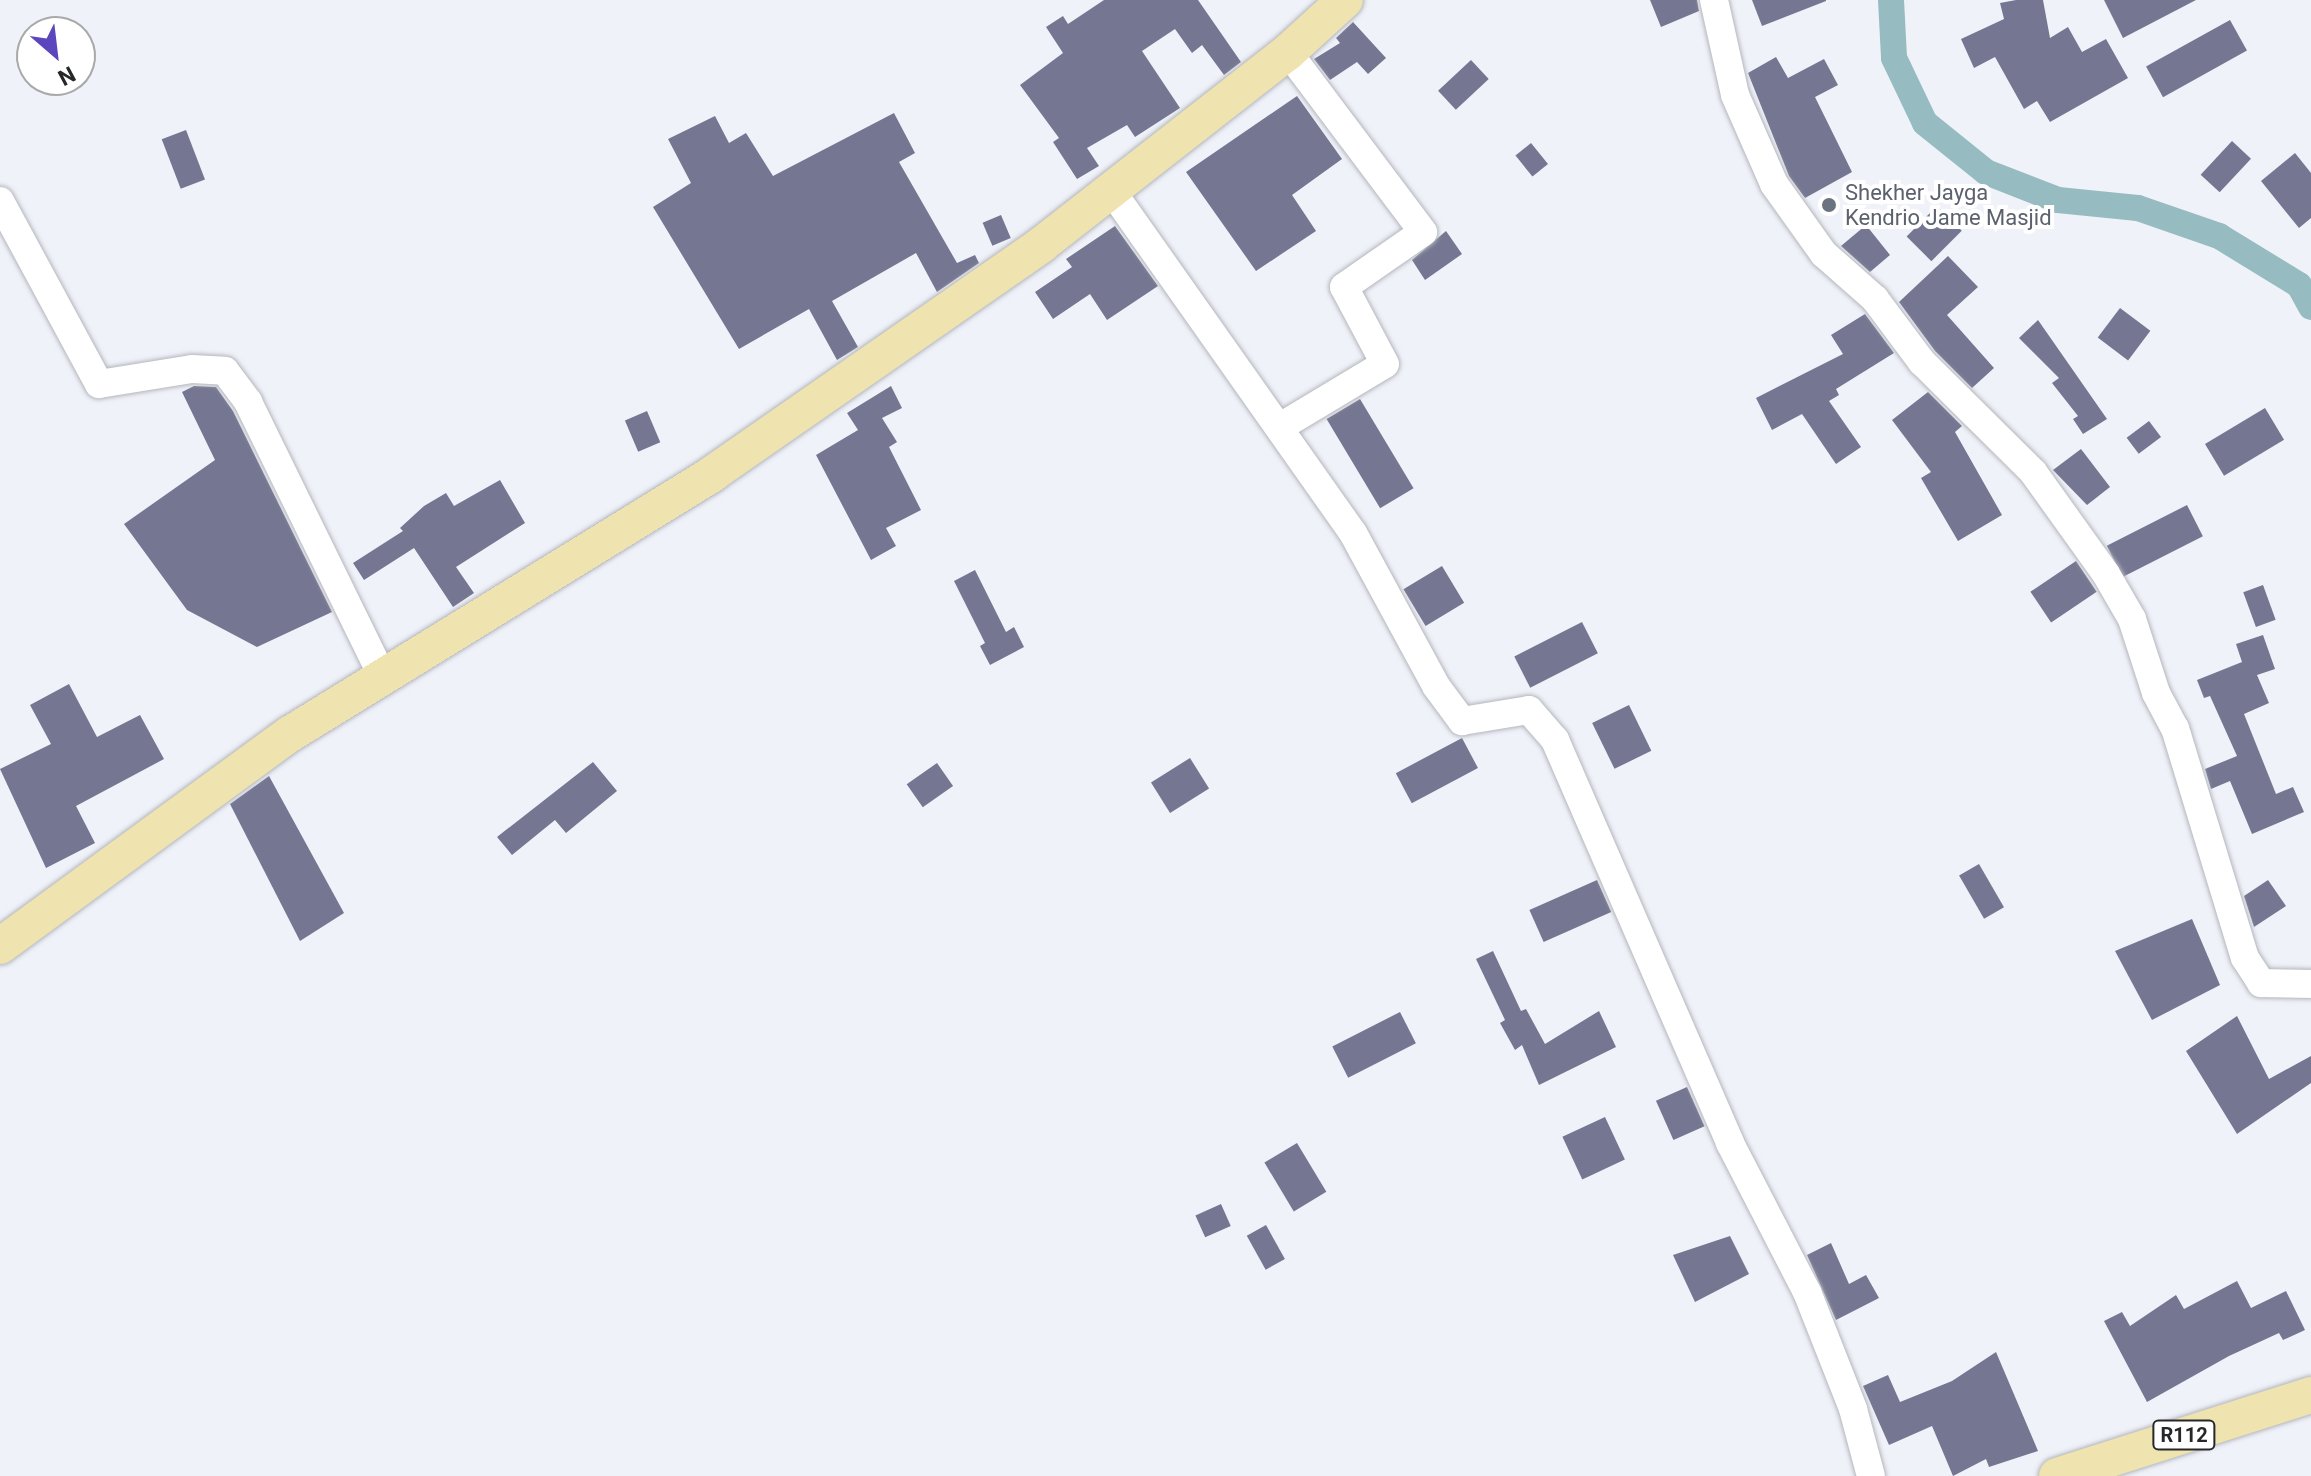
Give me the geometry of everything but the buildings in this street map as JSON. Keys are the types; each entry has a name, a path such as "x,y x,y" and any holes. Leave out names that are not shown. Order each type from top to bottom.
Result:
{"main road":[{"path":"0,946 162,824 383,677 712,474 1111,190 1288,52 1345,0"},
{"name":"R112","path":"2057,1476 2311,1395"}],"street":[{"path":"1714,0 1735,95 1774,184 1824,254 1875,299 1922,362 2033,472 2106,574 2132,619 2156,693 2175,728 2245,958 2261,983 2311,984"},
{"path":"1280,427 1385,364 1344,287 1423,232 1288,52"},
{"path":"1111,190 1353,533 1436,686 1462,721 1529,710 1555,740 1730,1143 1807,1292 1853,1409 1871,1476"},
{"path":"0,201 99,384 192,369 225,371 248,402 383,677"}],"waterway":[{"path":"1891,0 1894,58 1925,123 1986,172 2058,200 2138,208 2219,236 2299,285 2311,307"}],"place":[{"name":"Shekher Jayga Kendrio Jame Masjid","path":"1829,205"}]}
